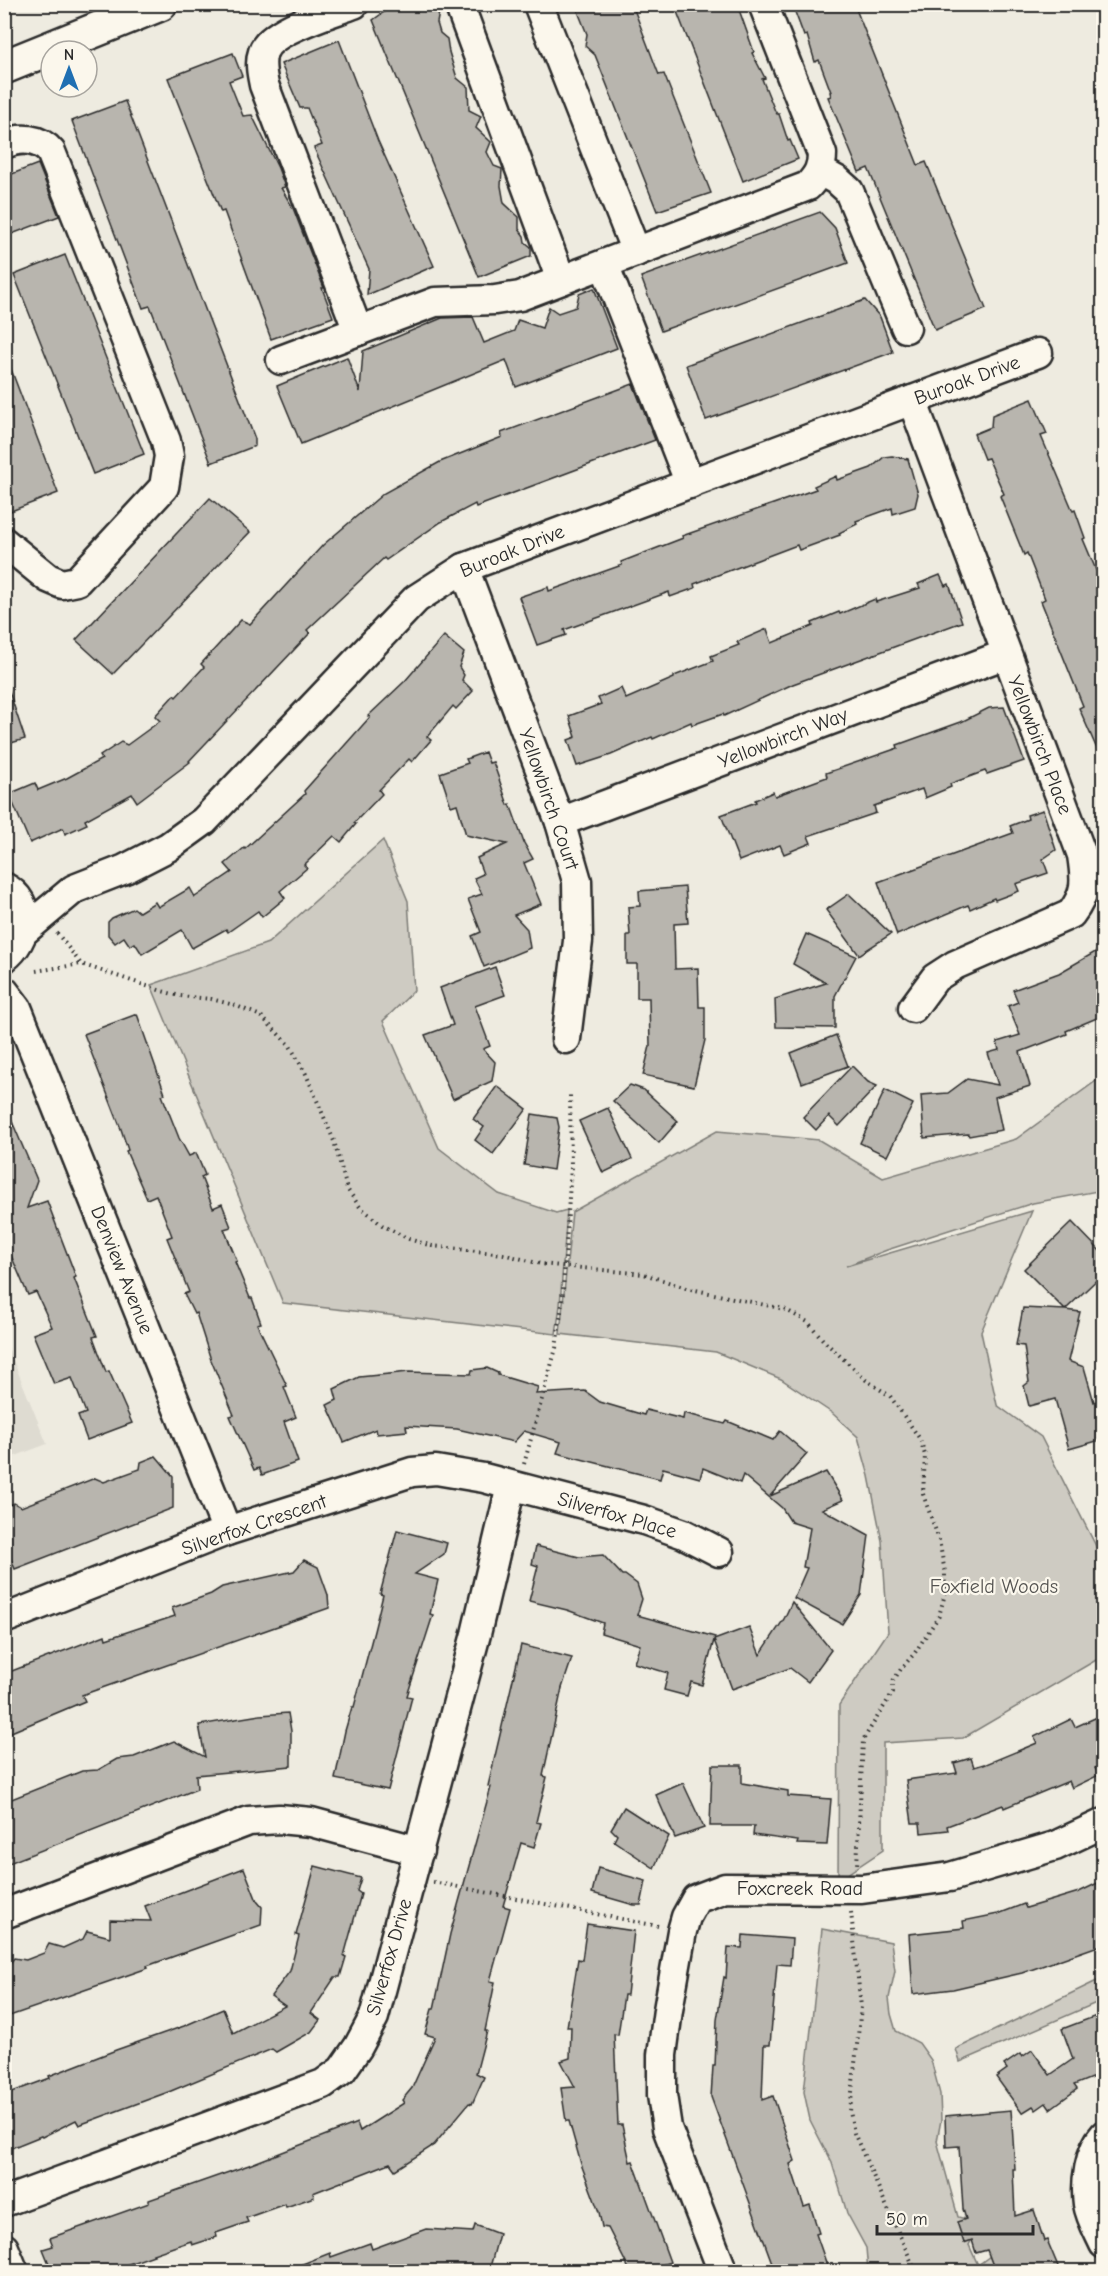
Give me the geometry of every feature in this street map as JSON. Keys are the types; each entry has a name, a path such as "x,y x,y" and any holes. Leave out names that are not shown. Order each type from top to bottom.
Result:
{"main road":[{"path":"4,67 160,4"}],"street":[{"path":"354,4 284,32 271,40 263,52 261,66 264,85 358,331"},
{"path":"459,4 561,280"},
{"path":"538,4 636,252"},
{"path":"281,360 435,302 512,298 808,186 820,171 822,154 763,4"},
{"path":"4,144 15,140 32,140 44,144 51,153 166,441 169,456 164,487 77,581 62,585 48,578 4,542"},
{"path":"820,171 838,181 849,191 906,328"},
{"path":"604,264 690,484"},
{"name":"Buroak Drive","path":"13,947 74,889 125,869 168,847 204,821 416,599 464,568 1038,353"},
{"name":"Yellowbirch Place","path":"912,400 1082,855 1086,880 1081,901 1071,914 955,965 935,978 913,1008"},
{"name":"Yellowbirch Court","path":"464,568 560,822 577,881 578,941 566,1039"},
{"name":"Yellowbirch Way","path":"560,822 1005,654"},
{"name":"Buroak Drive","path":"7,888 74,889"},
{"name":"Denview Avenue","path":"7,888 17,897 22,908 13,947 11,999 227,1531"},
{"name":"Silverfox Crescent","path":"4,1619 227,1531 412,1472 436,1470 484,1478 518,1477"},
{"name":"Silverfox Place","path":"518,1477 684,1534 719,1552"},
{"name":"Silverfox Drive","path":"4,2202 323,2084 342,2070 374,2018 518,1477"},
{"path":"4,1914 249,1821 279,1819 311,1822 415,1863"},
{"name":"Foxcreek Road","path":"723,2271 667,2128 662,2095 662,2055 682,1931 686,1917 696,1899 724,1888 854,1889 950,1877 1055,1846 1104,1824"},
{"path":"1104,2135 1093,2157 1088,2176 1088,2205 1104,2244"},
{"path":"4,2248 14,2271"}],"path":[{"path":"56,932 81,964"},
{"path":"36,971 81,964 162,992 211,999 261,1016 290,1046 306,1074 334,1141 347,1189 360,1207 382,1225 409,1239 432,1246 503,1254 541,1264 644,1274 686,1288 784,1309 808,1322 824,1341 866,1380 890,1396 920,1439 925,1455 923,1494 939,1540 945,1572 945,1594 939,1616 914,1654 901,1669 894,1681 893,1692 863,1740 851,1916 861,2007 850,2111 854,2133 916,2271"},
{"path":"518,1477 556,1348 566,1267 571,1167 570,1094"},
{"path":"415,1863 438,1884 682,1931"}],"shaded area":[{"path":"5,1340 47,1444 4,1460"}],"green space":[{"path":"383,840 408,901 414,991 383,1021 439,1148 499,1194 556,1213 567,1210 556,1334 283,1303 151,985 268,943"},
{"name":"Foxfield Woods","path":"1103,1076 1103,1190 1033,1203 887,1250 846,1266 1032,1211 981,1332 997,1405 1041,1437 1103,1560 1103,1656 963,1738 883,1743 883,1850 838,1880 839,1705 888,1632 882,1541 869,1476 858,1437 832,1413 781,1379 716,1352 560,1334 572,1212 717,1131 819,1140 883,1178 1016,1139"},
{"path":"822,1929 891,1942 895,1971 889,1998 896,2031 919,2043 931,2060 940,2094 941,2120 937,2141 958,2217 969,2220 975,2233 969,2245 978,2265 990,2256 998,2271 868,2271 866,2248 847,2213 832,2163 810,2120 804,2092"},
{"path":"1103,1978 1103,2000 960,2062 956,2049"}],"building":[{"path":"435,4 439,12 437,23 440,33 447,39 457,78 468,87 469,110 481,116 476,128 491,142 487,152 494,166 502,169 501,186 504,203 519,217 519,229 525,242 531,247 531,256 479,277 373,20 394,5"},
{"path":"575,4 632,4 659,75 664,74 711,193 657,211 595,55 585,46 587,34"},
{"path":"674,4 737,4 754,52 752,53 765,78 762,79 798,159 743,181"},
{"path":"792,4 854,4 918,165 926,162 986,309 935,330 868,168 859,172 828,97 831,96 831,92 819,60 815,62 807,35 804,36"},
{"path":"339,40 378,141 434,266 367,295 369,269 314,148 322,145 307,108 300,108 281,64"},
{"path":"233,53 242,76 229,81 243,116 252,115 278,168 285,187 281,188 293,208 333,317 271,339 224,211 221,212 168,78"},
{"path":"125,101 255,439 255,446 211,463 150,306 143,308 72,121"},
{"path":"38,164 59,216 4,237 4,177"},
{"path":"820,212 835,228 848,263 661,331 641,277"},
{"path":"65,255 144,454 93,474 14,275"},
{"path":"594,288 617,348 516,387 506,360 301,444 277,386 347,357 360,392 363,351 442,318 473,317 484,343 514,331 518,320 542,328 549,307 558,313 576,307 579,294"},
{"path":"865,300 880,317 893,352 706,420 686,365"},
{"path":"6,356 58,493 11,511 4,495"},
{"path":"633,384 655,440 476,507 475,504 441,522 386,560 384,558 307,630 310,633 190,762 137,802 132,794 85,820 87,824 65,834 63,828 30,843 9,794 35,783 38,790 67,778 102,759 100,756 121,742 127,745 160,721 155,716 204,667 201,664 241,620 250,624 323,545 384,493 440,462 502,437 501,433"},
{"path":"1032,399 1047,434 1041,436 1073,511 1075,510 1085,538 1083,539 1104,589 1104,765 1079,708 1083,706 1041,601 1045,599 1027,553 1024,555 1000,496 1004,494 988,458 984,459 974,434 991,427 992,415"},
{"path":"884,457 908,459 918,494 915,507 893,514 892,508 856,521 857,524 839,533 840,535 799,550 797,545 694,584 695,588 670,597 669,592 564,630 566,635 537,645 519,597 548,587 549,591 622,565 621,562 683,538 682,536 816,489 814,486 836,476 837,480 871,468"},
{"path":"210,498 250,532 113,674 76,640"},
{"path":"940,575 945,586 949,584 962,622 793,684 724,716 723,714 692,725 691,722 653,739 652,737 611,755 577,766 568,740 576,737 569,716 601,704 598,698 621,688 626,699 674,678 674,676 713,661 711,656 739,645 737,642 767,629 772,643 839,612 840,614 875,599 876,602 920,588 918,584"},
{"path":"444,636 464,653 459,667 464,675 462,680 473,691 456,709 453,706 427,737 431,740 412,762 409,759 379,790 382,794 354,823 356,824 341,842 334,836 304,865 307,868 280,891 285,898 262,917 258,911 228,932 226,929 192,948 182,930 142,954 135,943 130,946 124,937 115,943 108,935 108,922 112,918 134,908 139,912 155,902 158,907 190,888 195,897 232,872 225,864 245,849 305,794 304,791 370,717 368,716 405,681"},
{"path":"8,688 25,739 4,745 4,689"},
{"path":"1004,707 1024,761 987,774 985,771 950,784 951,787 925,798 922,789 874,806 876,813 808,836 811,843 784,854 780,845 739,861 721,815 756,802 755,800 773,792 775,796 827,777 826,773 898,748 897,745 961,722 989,708"},
{"path":"485,752 489,763 493,762 508,805 510,804 524,843 533,859 524,863 541,904 514,915 527,929 530,948 484,967 472,936 481,932 468,899 482,894 474,878 483,874 477,858 507,844 466,835 457,804 451,806 440,773 468,763 466,759"},
{"path":"1043,810 1056,850 1043,859 1048,873 1016,884 1019,891 995,900 994,898 970,909 968,905 897,935 878,882 1013,833 1010,826 1028,819 1027,815"},
{"path":"685,887 688,923 674,924 675,969 698,968 699,1007 705,1007 705,1040 694,1086 643,1075 650,1046 649,998 637,998 637,964 627,964 627,935 630,935 628,907 640,906 639,891"},
{"path":"849,894 891,934 859,955 826,910"},
{"path":"806,934 856,956 835,996 835,1028 776,1027 775,999 826,983 793,964"},
{"path":"1104,947 1104,1015 1066,1031 1067,1034 1020,1052 1030,1086 995,1097 1002,1130 969,1136 968,1134 924,1138 921,1095 948,1093 967,1079 998,1085 988,1053 999,1050 997,1042 1020,1035 1008,1006 1018,1002 1013,990 1059,973"},
{"path":"495,967 505,995 475,1006 490,1046 483,1049 495,1062 492,1081 453,1099 425,1035 453,1025 440,988"},
{"path":"137,1014 165,1094 162,1095 179,1138 189,1156 196,1153 205,1175 201,1177 213,1208 222,1204 231,1227 224,1229 237,1261 235,1262 261,1323 257,1324 287,1386 284,1387 296,1417 284,1422 298,1462 262,1475 259,1468 254,1470 230,1416 234,1415 211,1360 196,1313 194,1314 184,1294 189,1292 167,1238 172,1236 156,1195 147,1199 126,1151 128,1150 121,1129 84,1034"},
{"path":"836,1035 848,1066 802,1083 791,1053"},
{"path":"852,1066 868,1082 877,1086 839,1126 829,1116 816,1130 803,1117"},
{"path":"630,1085 644,1090 678,1121 659,1143 613,1101"},
{"path":"497,1086 527,1109 493,1154 475,1140 484,1127 473,1119"},
{"path":"885,1090 913,1104 887,1156 860,1143"},
{"path":"5,1105 37,1180 27,1208 47,1201 97,1336 93,1337 106,1372 109,1371 132,1423 87,1440 78,1416 86,1413 72,1378 54,1384 33,1334 52,1327 36,1292 28,1295 4,1239"},
{"path":"608,1108 632,1159 603,1173 579,1121"},
{"path":"532,1114 557,1118 559,1127 553,1170 524,1165"},
{"path":"1072,1222 1104,1255 1104,1273 1065,1310 1024,1269"},
{"path":"1023,1308 1080,1312 1068,1361 1084,1367 1094,1402 1104,1399 1104,1439 1069,1449 1055,1399 1029,1406 1024,1386 1029,1382 1024,1346 1016,1345"},
{"path":"487,1368 498,1375 538,1387 536,1394 585,1391 600,1402 644,1415 646,1410 683,1419 684,1413 725,1424 727,1421 773,1440 780,1431 807,1454 770,1496 826,1472 843,1500 822,1509 869,1535 861,1595 842,1624 794,1598 807,1568 803,1567 810,1528 791,1522 782,1508 743,1475 740,1483 703,1468 700,1478 663,1468 660,1479 557,1453 561,1442 524,1431 514,1442 457,1429 406,1426 407,1431 377,1434 376,1429 344,1442 327,1405 337,1400 334,1389 359,1377 409,1372 471,1374 472,1370"},
{"path":"156,1456 173,1476 173,1508 15,1569 4,1542 4,1507 14,1503 21,1507 95,1478 104,1482 140,1469 141,1462"},
{"path":"397,1530 447,1543 444,1554 415,1574 438,1580 430,1614 433,1615 407,1696 412,1697 388,1790 335,1779 345,1731 352,1707 354,1707 383,1595 380,1594"},
{"path":"536,1546 579,1557 603,1555 622,1575 637,1584 642,1599 637,1615 715,1637 702,1685 691,1682 687,1696 664,1690 668,1673 634,1663 640,1645 601,1633 603,1623 567,1610 529,1601 538,1566 532,1564"},
{"path":"304,1560 318,1567 328,1595 329,1608 82,1695 85,1701 4,1735 4,1674 105,1635 106,1639 175,1616 172,1608 211,1594 222,1587 294,1571"},
{"path":"792,1602 831,1650 808,1682 790,1668 732,1689 714,1640 749,1627 760,1655 784,1619"},
{"path":"521,1645 572,1658 562,1688 543,1776 547,1777 536,1822 541,1823 534,1847 521,1843 503,1906 510,1908 490,1981 495,1982 485,2031 487,2031 476,2073 484,2077 472,2104 469,2103 434,2145 395,2170 390,2163 313,2193 314,2197 286,2207 285,2204 246,2218 248,2222 216,2233 217,2237 192,2245 191,2241 153,2254 120,2267 121,2271 52,2271 43,2249 53,2246 50,2238 149,2203 149,2200 249,2165 357,2123 360,2131 404,2103 402,2100 412,2088 435,2037 425,2034 432,2009 434,2009 450,1934 491,1787 488,1786"},
{"path":"288,1713 291,1731 291,1766 196,1775 197,1789 4,1865 4,1802 82,1771 98,1770 117,1759 134,1757 174,1741 205,1757 199,1725"},
{"path":"1104,1714 1104,1764 1095,1768 1099,1775 1072,1788 1069,1781 1004,1808 1003,1805 947,1826 948,1830 921,1833 920,1823 912,1823 906,1780 957,1773 954,1763 971,1758 974,1767 984,1765 1037,1743 1034,1737 1071,1719 1075,1727"},
{"path":"712,1765 742,1765 742,1783 788,1791 788,1796 831,1799 827,1845 797,1844 798,1841 753,1835 754,1826 710,1826"},
{"path":"683,1783 704,1828 675,1838 656,1795"},
{"path":"624,1807 669,1836 654,1868 614,1841 617,1835 611,1829"},
{"path":"315,1866 361,1878 357,1891 361,1894 340,1977 335,1977 311,2013 320,2020 311,2032 276,2052 272,2049 171,2091 79,2125 76,2120 42,2137 4,2151 4,2095 223,2009 233,2033 285,2006 271,1996 290,1971 299,1936 296,1935"},
{"path":"244,1868 257,1901 262,1907 261,1925 147,1966 148,1968 4,2018 4,1971 14,1958 26,1960 44,1953 49,1944 63,1948 83,1939 87,1931 110,1937 110,1920 151,1921 145,1906"},
{"path":"598,1868 646,1881 641,1905 592,1893"},
{"path":"1104,1880 1104,1944 1022,1973 953,1989 913,1994 909,1934 964,1928 963,1921 998,1914 1024,1904 1026,1908 1079,1892"},
{"path":"587,1924 634,1931 627,1995 624,1995 618,2035 614,2034 618,2125 622,2125 630,2162 633,2161 670,2262 645,2271 630,2271 608,2228 602,2227 569,2121 566,2121 561,2088 575,2087 561,2061 570,2058 571,2027 567,2027 578,1959 582,1960"},
{"path":"743,1935 792,1939 790,1965 777,1964 770,2045 764,2045 762,2100 773,2096 795,2161 790,2164 804,2207 810,2205 819,2233 816,2234 828,2268 818,2271 775,2271 711,2097 717,2020 724,1977 726,1978 728,1947 742,1948"},
{"path":"1104,2013 1104,2073 1074,2085 1077,2089 1050,2109 1046,2103 1036,2110 1033,2106 1022,2113 996,2077 1007,2069 1004,2065 1020,2054 1022,2057 1032,2050 1050,2075 1073,2059 1062,2029"},
{"path":"1011,2110 1015,2216 1034,2210 1044,2241 1047,2240 1060,2271 995,2271 987,2250 976,2253 972,2240 964,2243 957,2222 966,2219 963,2209 959,2146 946,2147 945,2116"},
{"path":"475,2225 499,2234 489,2271 285,2271 330,2253 331,2257 370,2243 372,2249 426,2229 473,2232"}]}
